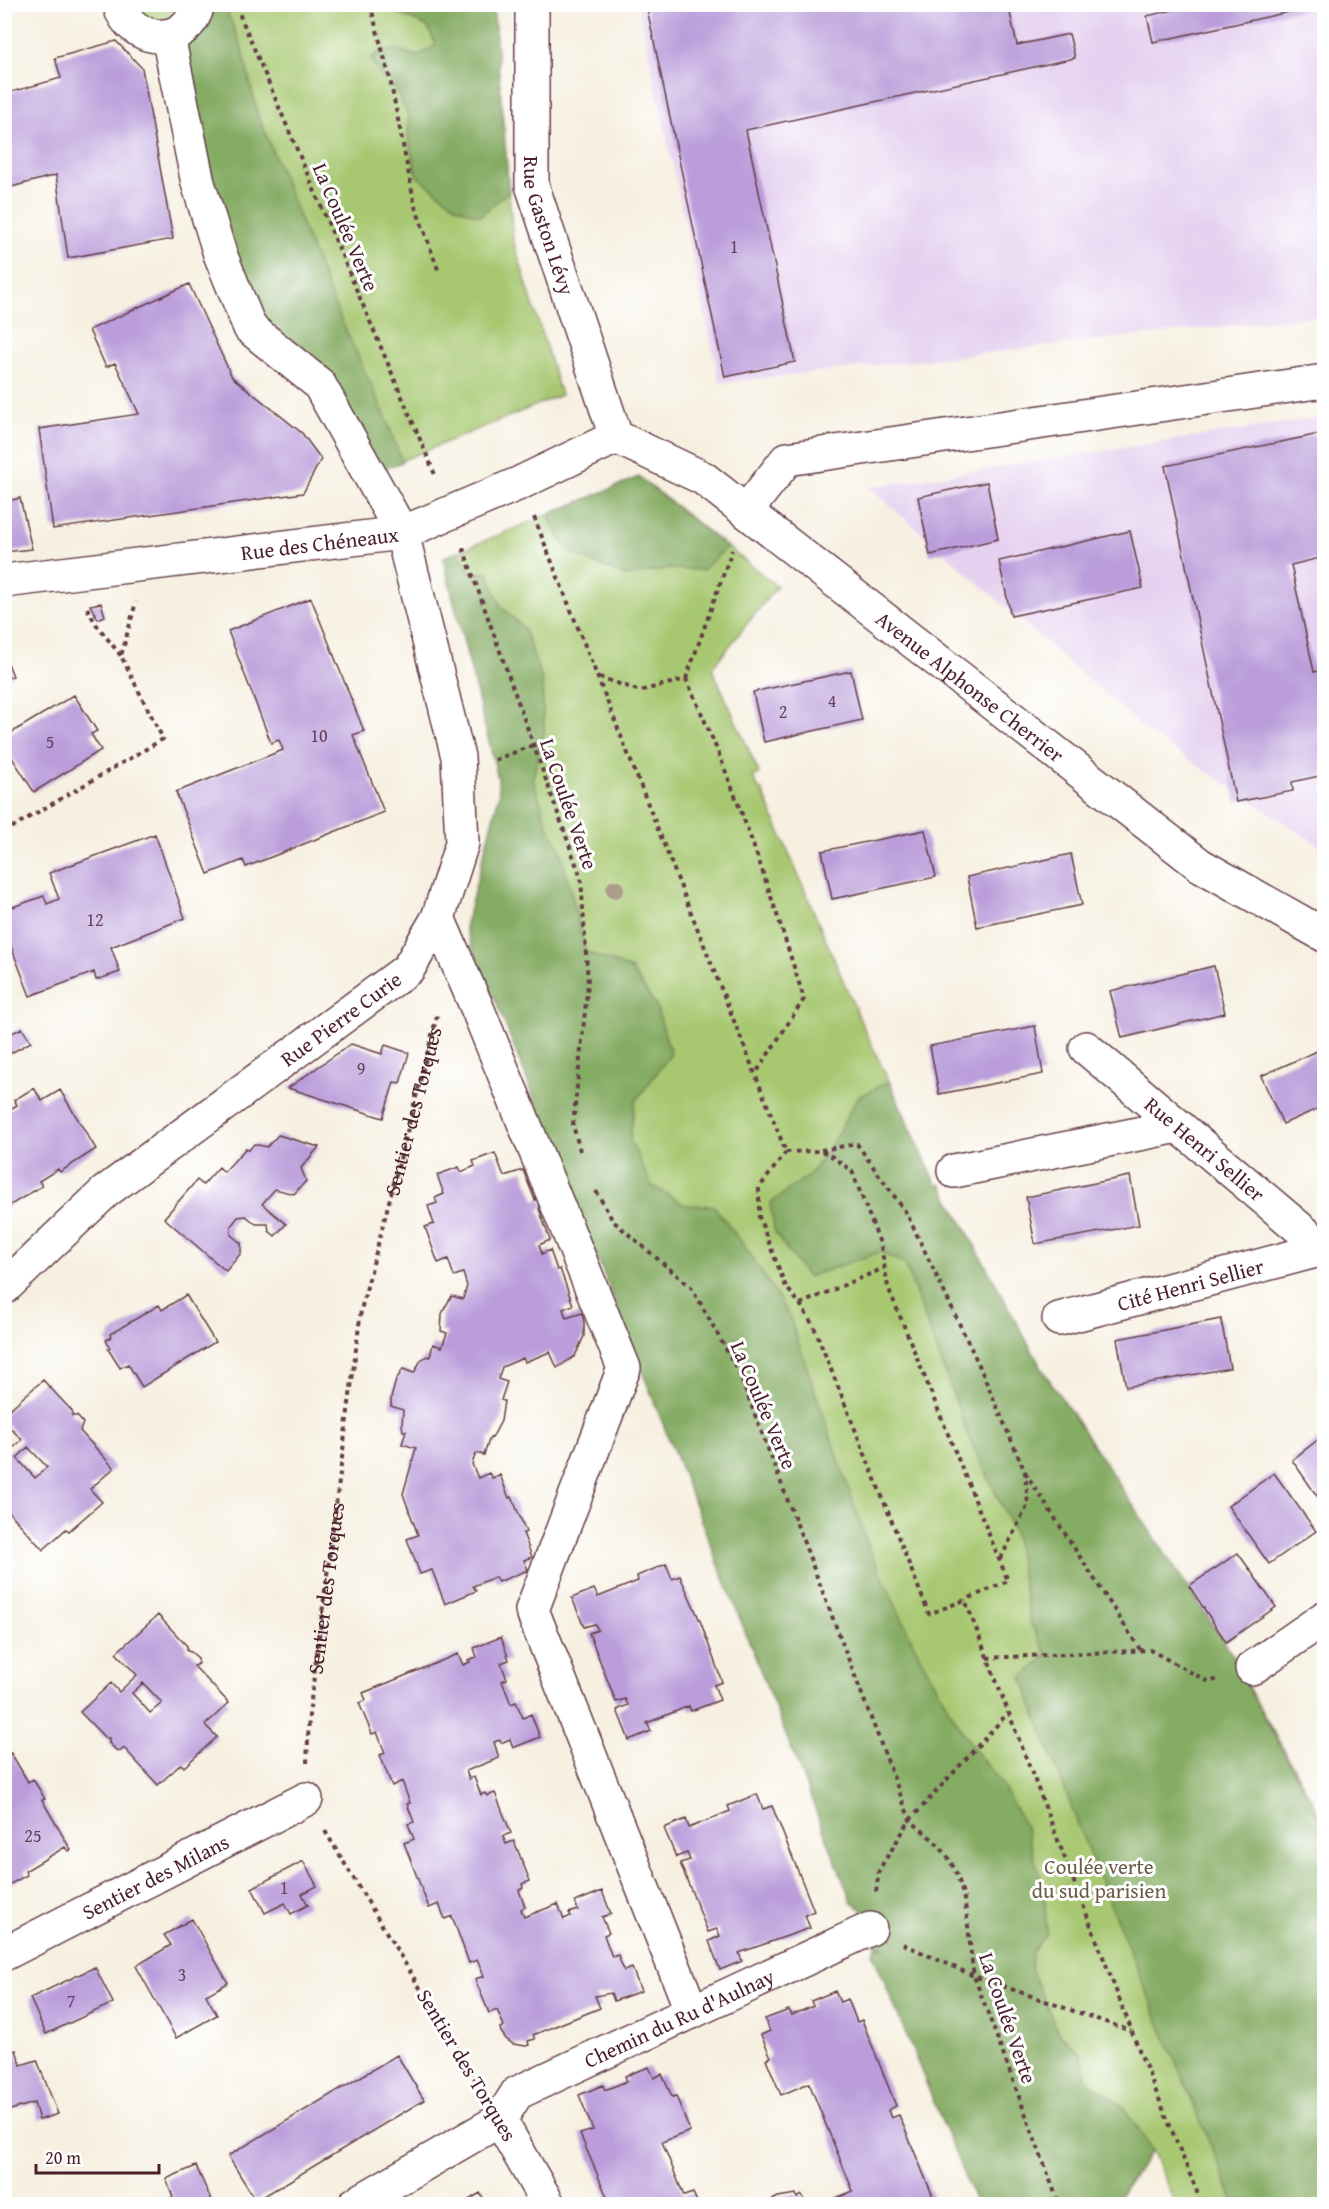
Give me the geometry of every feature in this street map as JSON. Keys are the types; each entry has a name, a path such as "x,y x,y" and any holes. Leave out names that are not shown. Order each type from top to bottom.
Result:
{"street":[{"path":"119,4 122,15 130,26 154,37 168,36 180,30 190,22 198,4"},
{"name":"Rue Gaston Lévy","path":"532,4 532,185 616,437"},
{"name":"Rue Pierre Curie","path":"4,1288 105,1192 408,969 438,918 462,843 458,756 402,533 319,384 250,328 220,255 198,183 168,36"},
{"path":"747,510 787,459 1324,381"},
{"name":"Rue des Chéneaux","path":"4,581 402,533 520,483 616,437"},
{"name":"Avenue Alphonse Cherrier","path":"616,437 704,478 1200,866 1324,935"},
{"path":"438,918 478,1010 624,1368 532,1610 692,2012"},
{"name":"Rue Henri Sellier","path":"1086,1048 1324,1249"},
{"path":"954,1171 1178,1126"},
{"name":"Cité Henri Sellier","path":"1059,1319 1324,1249"},
{"path":"1252,1668 1324,1618"},
{"name":"Sentier des Milans","path":"4,1954 306,1799"},
{"name":"Chemin du Ru d'Aulnay","path":"500,2120 517,2093 870,1929"},
{"path":"356,2205 500,2120"},
{"name":"Sentier des Torques","path":"500,2120 548,2205"}],"path":[{"name":"La Coulée Verte","path":"236,4 429,461"},
{"path":"370,4 390,79 415,206 439,272"},
{"path":"520,483 786,1152"},
{"path":"747,510 686,679 709,729 767,884 804,999 756,1074"},
{"name":"La Coulée Verte","path":"467,559 580,878 588,983 573,1125 580,1154"},
{"path":"121,656 145,564"},
{"path":"4,832 163,739 121,656 96,624 71,572"},
{"path":"599,677 640,691 686,679"},
{"name":"Sentier des Torques","path":"439,1006 361,1311 309,1715 306,1799 500,2120"},
{"path":"820,1150 852,1171 881,1246 888,1287 1008,1581 928,1614 814,1327 786,1287 759,1217 759,1188 786,1152 820,1150 857,1144 907,1214 979,1365 1025,1472 1141,1651"},
{"name":"La Coulée Verte","path":"591,1182 613,1221 692,1288 739,1373 910,1820 944,1851 954,1868 965,1902 974,1976 1059,2205"},
{"path":"800,1304 884,1268"},
{"path":"1000,1560 1028,1504 1025,1472"},
{"path":"965,1600 1131,2031 1202,2205"},
{"path":"987,1658 1150,1650 1209,1682 1252,1668"},
{"path":"1008,1713 910,1820 879,1870 870,1929 974,1976 1131,2031"}],"shaded area":[{"path":"638,5 1324,5 1324,315 720,383"},
{"path":"1324,417 1324,849 1149,733 869,487"}],"green space":[{"path":"107,5 493,5 513,240 561,395 379,470 322,372 293,340 273,331 177,49"},
{"path":"220,5 224,5 241,45 258,115 334,304 384,413 402,462 379,470 322,372 293,340 273,331 256,308 222,214 177,49"},
{"path":"380,5 493,5 509,191 480,216 457,207 417,176 408,136 409,117 390,79 382,78 371,59 382,50 398,50 418,56 436,45 428,27"},
{"name":"Coulée verte du sud parisien","path":"639,477 777,586 712,668 759,773 753,777 759,789 762,790 857,1013 937,1186 941,1184 1042,1369 1232,1654 1239,1671 1324,1821 1324,2204 1175,2204 1152,2150 1114,2204 976,2204 873,1954 876,1947 885,1948 870,1942 861,1917 865,1909 863,1910 852,1902 494,996 491,997 465,928 499,795 498,778 443,558"},
{"path":"639,477 727,547 703,570 668,569 624,576 567,551 548,515"},
{"path":"458,551 469,572 488,573 501,606 524,629 542,680 544,732 533,778 548,827 560,848 586,952 631,969 656,1006 671,1054 635,1102 630,1139 651,1185 685,1205 714,1206 748,1251 789,1315 869,1548 915,1647 952,1714 975,1751 999,1780 1025,1826 1044,1890 1047,1933 1032,1952 1031,1969 1058,2032 1081,2054 1087,2080 1124,2108 1152,2150 1114,2204 976,2204 873,1954 876,1947 885,1948 870,1942 861,1917 865,1909 863,1910 852,1902 494,996 491,997 465,928 499,795 498,778 443,558"},
{"path":"889,1081 937,1186 941,1184 1042,1369 1232,1654 1324,1826 1324,2204 1235,2204 1089,1853 1022,1678 1047,1655 1030,1622 1014,1532 968,1435 905,1264 880,1252 807,1277 775,1233 770,1203 808,1176 827,1152 858,1097"}],"building":[{"path":"646,4 1008,4 1017,45 1069,34 1075,58 746,130 795,362 725,377"},
{"path":"1199,4 1321,5 1153,42 1147,16"},
{"path":"116,41 142,68 173,239 68,258 56,175 4,189 4,94 61,78 55,58"},
{"path":"189,284 232,377 302,433 321,459 303,493 53,529 39,429 139,414 115,363 106,367 89,330"},
{"path":"1324,433 1324,557 1291,565 1314,672 1324,670 1324,775 1292,782 1293,791 1236,802 1165,466"},
{"path":"987,482 998,539 930,555 918,497"},
{"path":"20,498 32,549 4,552 4,502"},
{"path":"1130,531 1143,588 1011,616 999,561"},
{"path":"311,598 364,731 353,735 384,812 246,867 243,860 208,874 176,792 283,750 279,740 271,743 228,631"},
{"path":"101,603 105,616 98,619 90,605"},
{"path":"4,653 13,676 4,679"},
{"path":"851,671 862,720 764,742 753,692"},
{"path":"74,695 97,731 91,734 101,750 34,792 4,745 4,737"},
{"path":"925,830 936,877 832,899 822,851"},
{"path":"155,834 185,918 111,947 120,972 96,980 94,972 30,996 4,928 4,910 44,896 47,904 59,899 49,873"},
{"path":"1071,854 1082,905 977,927 967,877"},
{"path":"1214,966 1225,1013 1122,1038 1110,991"},
{"path":"1035,1026 1043,1074 939,1094 930,1046"},
{"path":"22,1028 31,1042 4,1057 4,1037"},
{"path":"351,1044 382,1054 385,1045 409,1053 400,1083 394,1082 383,1118 288,1088"},
{"path":"1324,1048 1324,1106 1283,1124 1261,1076"},
{"path":"34,1088 42,1101 60,1090 96,1149 60,1172 58,1169 39,1181 42,1186 4,1209 4,1133 7,1132 4,1128 4,1113 17,1105 14,1100"},
{"path":"278,1135 319,1147 301,1168 306,1181 294,1194 275,1189 262,1204 286,1224 275,1236 269,1231 268,1224 256,1224 246,1216 238,1217 231,1226 231,1235 241,1243 241,1253 226,1271 164,1218 197,1180 203,1185 219,1167 224,1172 246,1148 249,1150 254,1144 267,1147"},
{"path":"495,1153 504,1176 523,1170 535,1200 540,1198 544,1207 539,1209 550,1240 539,1245 542,1254 550,1250 557,1270 560,1269 573,1305 563,1309 566,1318 582,1313 584,1336 575,1356 557,1368 550,1352 525,1362 523,1358 502,1367 498,1379 507,1382 501,1400 504,1401 501,1421 492,1438 490,1437 484,1455 476,1453 472,1464 478,1478 489,1473 492,1478 500,1475 526,1532 523,1533 532,1557 524,1560 528,1570 498,1582 495,1577 473,1586 476,1591 445,1604 432,1570 420,1574 407,1539 418,1535 403,1494 416,1448 402,1444 406,1431 403,1431 402,1425 403,1410 391,1406 391,1398 396,1380 403,1369 414,1373 421,1360 427,1356 430,1357 433,1344 442,1347 447,1333 441,1331 442,1314 452,1296 463,1299 467,1286 463,1273 454,1276 448,1259 438,1263 425,1227 434,1224 428,1206 437,1203 435,1198 444,1194 437,1175 459,1167 461,1172 475,1166 473,1161"},
{"path":"1130,1176 1139,1225 1035,1244 1026,1197"},
{"path":"186,1295 215,1342 142,1387 128,1364 120,1368 108,1349 110,1348 106,1340 111,1337 110,1334 159,1305 162,1310"},
{"path":"1221,1319 1230,1368 1126,1387 1117,1339"},
{"path":"43,1380 72,1411 72,1416 77,1416 83,1423 80,1431 114,1468 90,1489 102,1502 43,1550 9,1512 4,1515 4,1456 22,1440 4,1421 4,1414","holes":["28,1447 47,1467 35,1478 17,1458"]},
{"path":"1324,1435 1324,1506 1292,1460"},
{"path":"1274,1473 1316,1531 1269,1564 1228,1506"},
{"path":"1238,1553 1276,1607 1226,1642 1189,1586"},
{"path":"666,1564 672,1579 680,1576 701,1623 722,1682 714,1685 720,1700 691,1711 689,1706 647,1723 651,1731 629,1740 617,1710 628,1705 625,1699 616,1702 589,1633 598,1630 595,1624 584,1627 572,1598 594,1589 598,1597 638,1581 637,1576"},
{"path":"158,1615 187,1646 187,1651 198,1658 198,1664 194,1666 229,1703 205,1725 217,1737 184,1767 181,1764 158,1785 124,1748 121,1751 116,1750 109,1743 109,1738 105,1738 80,1712 111,1683 119,1692 137,1675 116,1653","holes":["143,1683 162,1703 150,1713 132,1693"]},
{"path":"501,1637 509,1660 501,1663 507,1679 502,1681 511,1704 516,1702 523,1718 531,1714 540,1737 513,1748 510,1739 501,1743 500,1740 494,1742 499,1758 466,1771 469,1779 474,1777 481,1795 485,1793 487,1796 495,1793 511,1833 503,1836 506,1844 514,1841 530,1881 522,1884 523,1888 519,1890 525,1907 521,1909 524,1917 558,1904 564,1919 571,1916 569,1913 578,1910 575,1902 602,1891 611,1914 602,1917 609,1933 604,1935 612,1957 618,1955 624,1971 632,1968 641,1991 614,2001 611,1993 595,1996 600,2008 533,2035 535,2039 528,2041 529,2045 526,2046 513,2044 506,2039 501,2032 500,2028 504,2026 497,2010 489,2013 475,1979 484,1976 477,1960 469,1963 452,1916 445,1919 439,1904 429,1908 404,1843 414,1839 408,1824 414,1822 407,1804 410,1803 402,1781 392,1786 380,1755 385,1753 377,1732 372,1734 359,1703 366,1700 363,1693 458,1654 463,1665 470,1662 468,1660 477,1657 474,1648"},
{"path":"11,1753 28,1782 33,1779 45,1799 42,1800 71,1850 68,1851 65,1847 25,1871 27,1875 5,1887 4,1757"},
{"path":"757,1794 763,1809 772,1806 814,1911 805,1915 810,1928 739,1953 742,1961 720,1970 709,1941 720,1936 717,1929 708,1932 680,1863 690,1860 687,1853 676,1857 664,1828 686,1819 689,1828 730,1811 728,1806"},
{"path":"303,1861 317,1886 302,1894 308,1905 291,1914 285,1903 265,1913 252,1888"},
{"path":"192,1919 228,1983 206,1995 217,2015 176,2038 136,1966 171,1945 164,1935"},
{"path":"95,1967 113,2003 46,2034 30,1998"},
{"path":"835,1991 840,2002 848,1999 857,2022 862,2020 896,2106 888,2110 891,2118 899,2115 934,2199 930,2201 932,2204 822,2204 853,2191 809,2083 781,2095 766,2059 771,2057 761,2035 770,2031 765,2019 789,2010 792,2015 813,2006 811,2001"},
{"path":"16,2050 21,2065 37,2060 58,2114 39,2120 34,2103 4,2112 4,2054"},
{"path":"397,2055 424,2100 256,2201 228,2156"},
{"path":"649,2067 654,2078 662,2074 672,2097 676,2096 690,2131 662,2142 684,2196 693,2193 698,2204 610,2204 580,2134 593,2130 579,2095 603,2085 605,2090 627,2081 625,2076"},
{"path":"196,2166 213,2204 155,2204 173,2197 166,2179"},
{"path":"480,2193 487,2204 462,2204"},
{"path":"796,2194 797,2198 802,2195 806,2204 765,2204 778,2197"}]}
